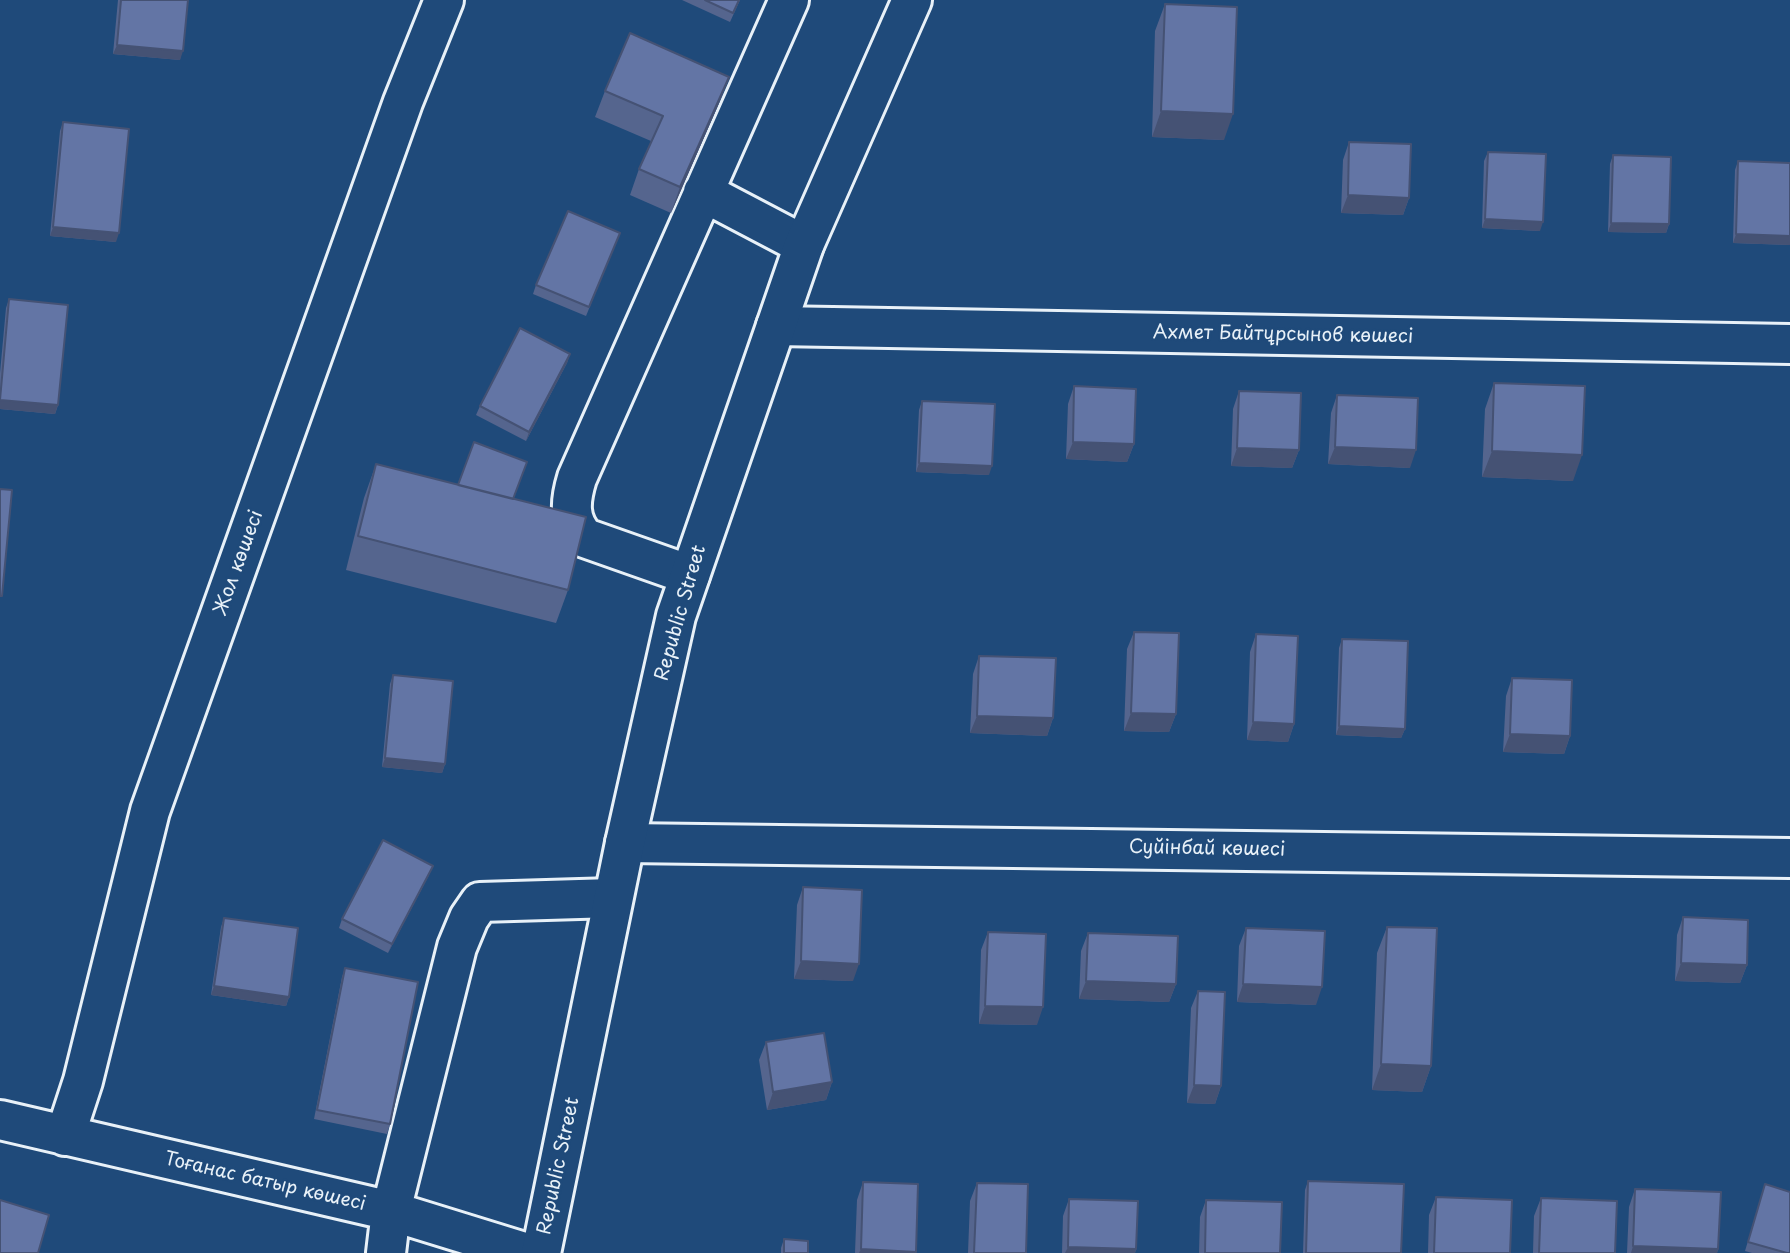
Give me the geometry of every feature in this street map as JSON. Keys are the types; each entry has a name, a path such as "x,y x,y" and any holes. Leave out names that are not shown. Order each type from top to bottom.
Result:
{"street":[{"name":"Жол көшесі","path":"65,1136 83,1081 150,811 403,102 444,0"},
{"path":"690,575 586,538 576,528 570,500 577,478 789,0"},
{"name":"Republic Street","path":"541,1253 613,898 676,616 804,245 912,0"},
{"path":"703,192 804,245"},
{"name":"Ахмет Байтұрсынов көшесі","path":"776,326 1790,344"},
{"name":"Суйінбай көшесі","path":"625,843 1790,858"},
{"path":"386,1253 391,1211 457,947 469,918 480,902 613,898"},
{"name":"Тоғанас батыр көшесі","path":"0,1120 391,1211 527,1253"}],"building":[{"path":"121,0 188,0 183,51 117,45"},
{"path":"705,0 739,0 733,13"},
{"path":"1165,4 1237,7 1233,114 1161,111"},
{"path":"630,33 729,77 680,187 639,169 663,116 605,91"},
{"path":"63,122 129,129 119,233 53,227"},
{"path":"1349,142 1411,144 1409,198 1348,195"},
{"path":"1488,152 1546,154 1543,222 1485,219"},
{"path":"1613,155 1671,157 1669,224 1611,223"},
{"path":"1738,161 1790,163 1790,236 1736,234"},
{"path":"568,211 620,233 589,307 536,285"},
{"path":"9,299 68,305 58,405 0,400"},
{"path":"520,328 570,354 529,432 480,406"},
{"path":"1494,383 1585,386 1582,455 1492,451"},
{"path":"1074,386 1136,389 1134,444 1073,442"},
{"path":"1239,391 1301,393 1299,450 1237,448"},
{"path":"1337,395 1418,398 1416,450 1335,447"},
{"path":"922,401 995,404 992,466 919,463"},
{"path":"474,442 527,462 513,499 458,485"},
{"path":"376,464 586,517 568,590 358,536"},
{"path":"0,489 12,490 2,596 0,596"},
{"path":"1134,632 1179,633 1176,714 1131,713"},
{"path":"1256,634 1298,636 1294,724 1253,722"},
{"path":"1342,639 1408,641 1405,729 1339,726"},
{"path":"979,656 1056,658 1053,718 977,716"},
{"path":"393,675 453,681 445,764 385,758"},
{"path":"1512,678 1572,680 1570,736 1510,734"},
{"path":"383,840 433,866 392,944 342,919"},
{"path":"803,887 862,890 859,964 801,961"},
{"path":"1683,917 1748,920 1747,965 1681,963"},
{"path":"224,918 298,928 289,997 214,986"},
{"path":"1387,927 1437,928 1431,1066 1381,1064"},
{"path":"1246,928 1325,931 1322,987 1243,984"},
{"path":"988,932 1046,934 1043,1007 985,1006"},
{"path":"1088,933 1178,936 1176,984 1086,981"},
{"path":"345,968 418,982 390,1124 317,1110"},
{"path":"1198,991 1225,992 1221,1086 1194,1085"},
{"path":"824,1033 832,1082 773,1092 766,1042"},
{"path":"1308,1181 1404,1184 1401,1253 1306,1253"},
{"path":"863,1182 918,1184 916,1252 861,1249"},
{"path":"977,1183 1028,1184 1026,1253 974,1253"},
{"path":"1765,1184 1790,1192 1790,1253 1748,1242"},
{"path":"1635,1189 1721,1192 1718,1249 1633,1246"},
{"path":"1436,1197 1512,1200 1510,1253 1434,1253"},
{"path":"1541,1198 1617,1201 1615,1253 1539,1253"},
{"path":"1069,1199 1138,1201 1136,1249 1068,1247"},
{"path":"0,1200 49,1215 38,1253 0,1253"},
{"path":"1206,1200 1282,1202 1280,1253 1205,1253"},
{"path":"784,1239 808,1241 808,1253 784,1253"}]}
